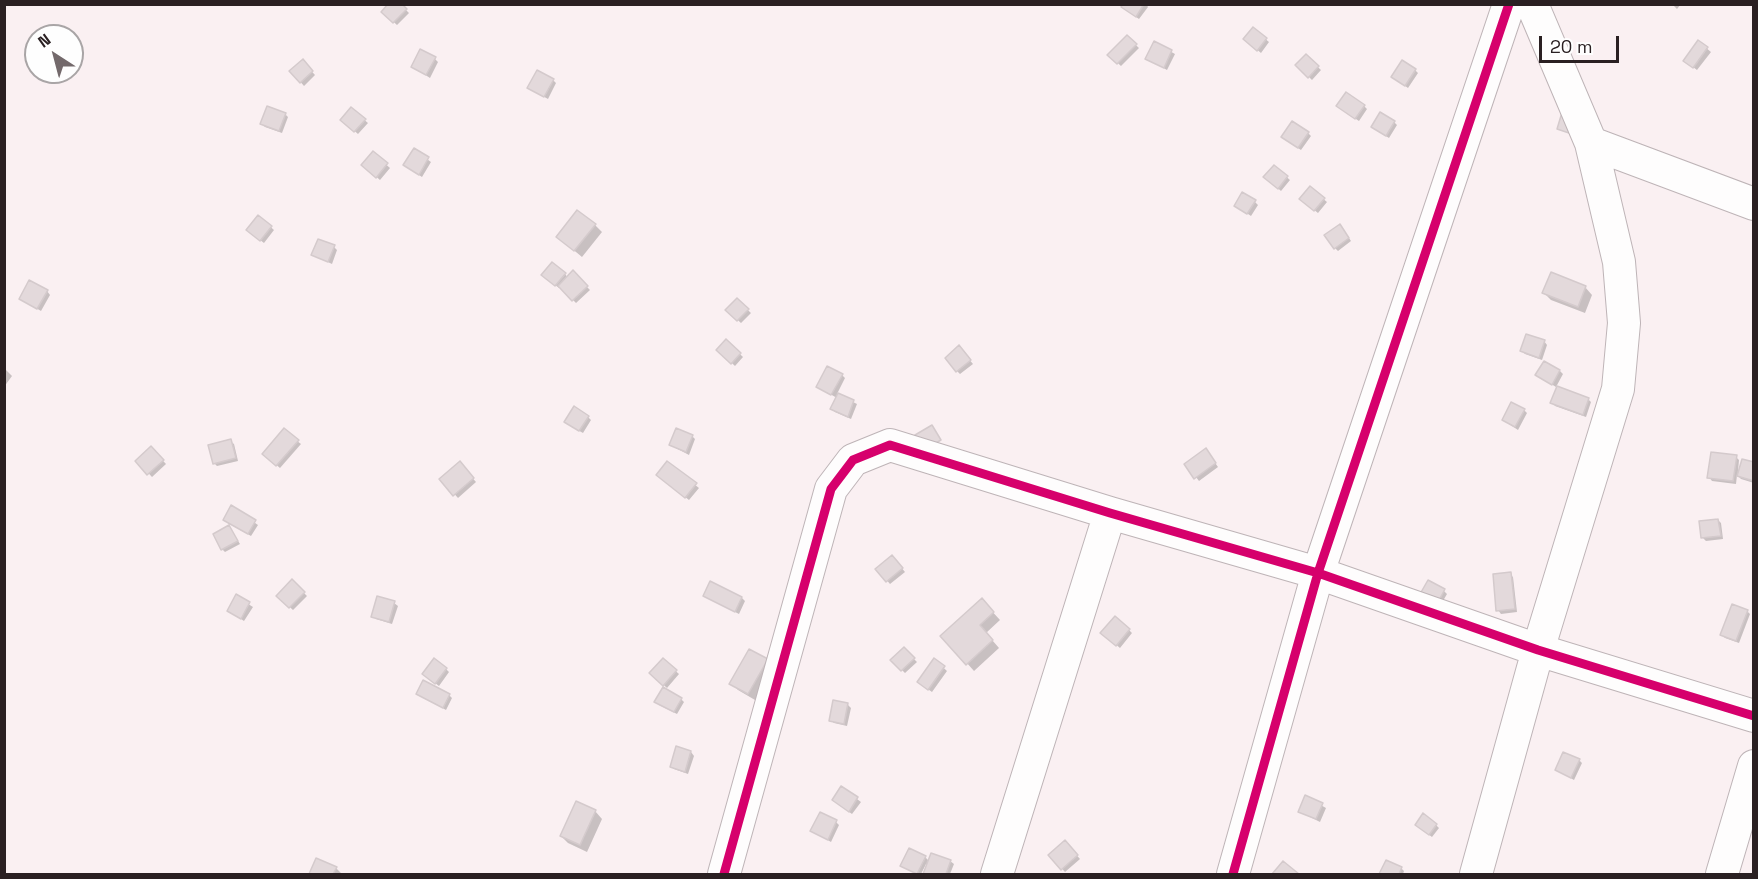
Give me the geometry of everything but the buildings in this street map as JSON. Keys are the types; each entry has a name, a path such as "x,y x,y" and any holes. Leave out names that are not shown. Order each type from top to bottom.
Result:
{"street":[{"path":"1233,874 1318,573 1509,4"},
{"path":"1476,874 1538,650 1618,389 1624,322 1619,262 1591,143 1532,4"},
{"path":"1591,143 1754,204"},
{"path":"724,874 831,489 853,460 890,445 1110,513 1318,573 1538,650 1754,716"},
{"path":"997,874 1110,513"},
{"path":"1722,874 1754,766"}],"cycle path":[{"path":"1233,874 1318,573 1509,4"},
{"path":"724,874 831,489 853,460 890,445 1110,513 1318,573 1538,650 1754,716"}]}
